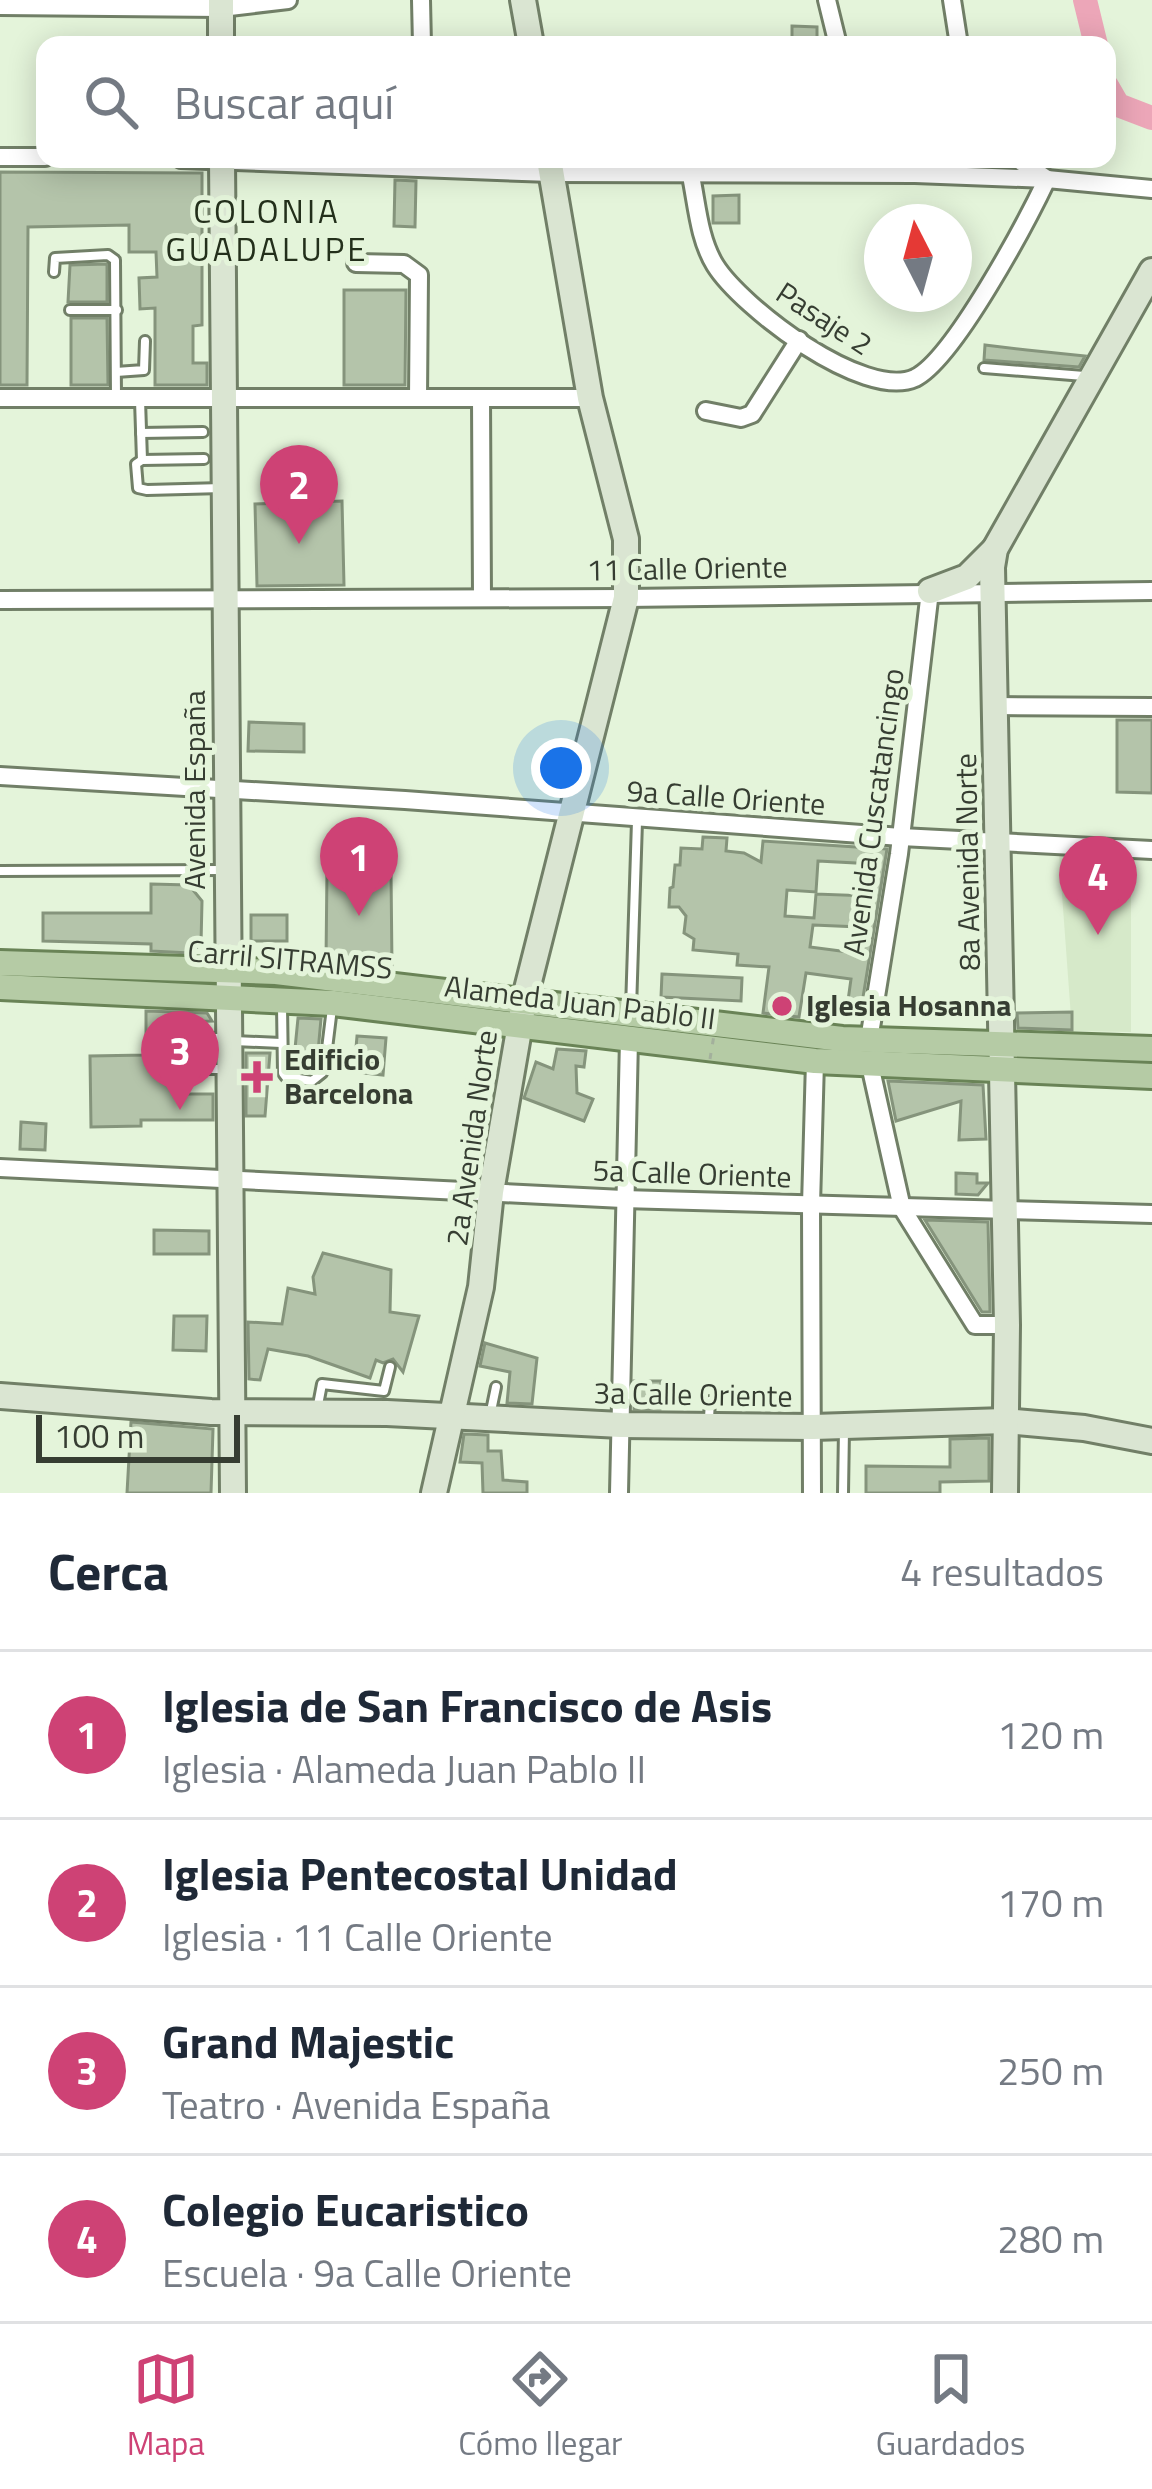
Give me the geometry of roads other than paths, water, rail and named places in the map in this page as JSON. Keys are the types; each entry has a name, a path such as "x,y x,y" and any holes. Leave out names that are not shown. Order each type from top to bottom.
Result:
{"main road":[{"path":"523,0 529,36"},
{"path":"221,4 221,36"},
{"name":"Avenida España","path":"222,168 232,1493"},
{"name":"2a Avenida Norte","path":"434,1493 482,1287 490,1192 521,1014 626,598 626,539 590,398 550,168"},
{"name":"8a Avenida Norte","path":"1005,1493 1007,1325 991,593 995,549 1152,271"},
{"path":"930,591 967,577 995,549"},
{"name":"Alameda Juan Pablo II","path":"0,963 226,982 282,999 521,1014 870,1053 1001,1057"},
{"name":"Carril SITRAMSS","path":"0,977 226,982 868,1053 1151,1062"},
{"name":"Alameda Juan Pablo II","path":"0,987 226,982"},
{"name":"Alameda Juan Pablo II","path":"630,1026 815,1061 870,1053"},
{"name":"3a Calle Oriente","path":"0,1396 231,1412 316,1413 385,1402 450,1416 621,1425 709,1413 813,1427 1005,1421 1084,1428 1152,1441"}],"street":[{"path":"0,6 288,0"},
{"path":"422,0 422,36"},
{"path":"827,0 836,36"},
{"path":"952,0 958,36"},
{"path":"0,157 36,157"},
{"path":"578,168 691,176 850,168 1047,178 1146,189"},
{"path":"915,174 923,168"},
{"path":"1031,168 1047,178"},
{"name":"Pasaje 2","path":"691,176 713,262 741,295 799,340 862,377 882,383 917,377 934,364 1027,222 1047,178"},
{"path":"356,263 404,264 418,275 418,398"},
{"path":"706,411 741,418 752,414 799,340"},
{"path":"0,398 590,398"},
{"path":"481,398 482,598"},
{"name":"Avenida Cuscatancingo","path":"930,591 870,1053 902,1208 975,1325 1007,1325"},
{"name":"11 Calle Oriente","path":"0,600 1152,591"},
{"path":"995,706 1152,707"},
{"name":"9a Calle Oriente","path":"0,776 1152,850"},
{"path":"619,1493 630,1026"},
{"path":"812,1493 815,1061"},
{"name":"5a Calle Oriente","path":"0,1168 623,1198 1152,1214"}],"lane":[{"path":"54,272 55,258 112,256 117,267 116,399"},
{"path":"70,310 117,310"},
{"path":"116,372 144,370 145,341"},
{"path":"984,368 1089,376"},
{"path":"140,399 142,460 134,470 138,488 224,488"},
{"path":"141,433 203,432"},
{"path":"142,460 204,459"},
{"path":"630,1026 637,819"},
{"path":"0,871 225,870"},
{"path":"282,999 286,1077 312,1081 322,1073 333,1003"},
{"path":"194,1038 281,1043"},
{"path":"194,1069 228,1069"},
{"path":"385,1402 390,1367"},
{"path":"490,1418 496,1387"},
{"path":"843,1493 844,1426"}],"waterway":[{"path":"1085,0 1094,36"},
{"path":"1116,102 1152,118"}],"place":[{"name":"Iglesia Pentecostal Unidad","path":"299,544"},
{"name":"Iglesia de San Francisco de Asis","path":"359,916"},
{"name":"Colegio Eucaristico","path":"1098,935"},
{"name":"Iglesia Hosanna","path":"782,1006"},
{"name":"Edificio Barcelona","path":"257,1077"},
{"name":"Grand Majestic","path":"180,1110"}],"district":[{"name":"COLONIA GUADALUPE","path":"267,230"}]}
